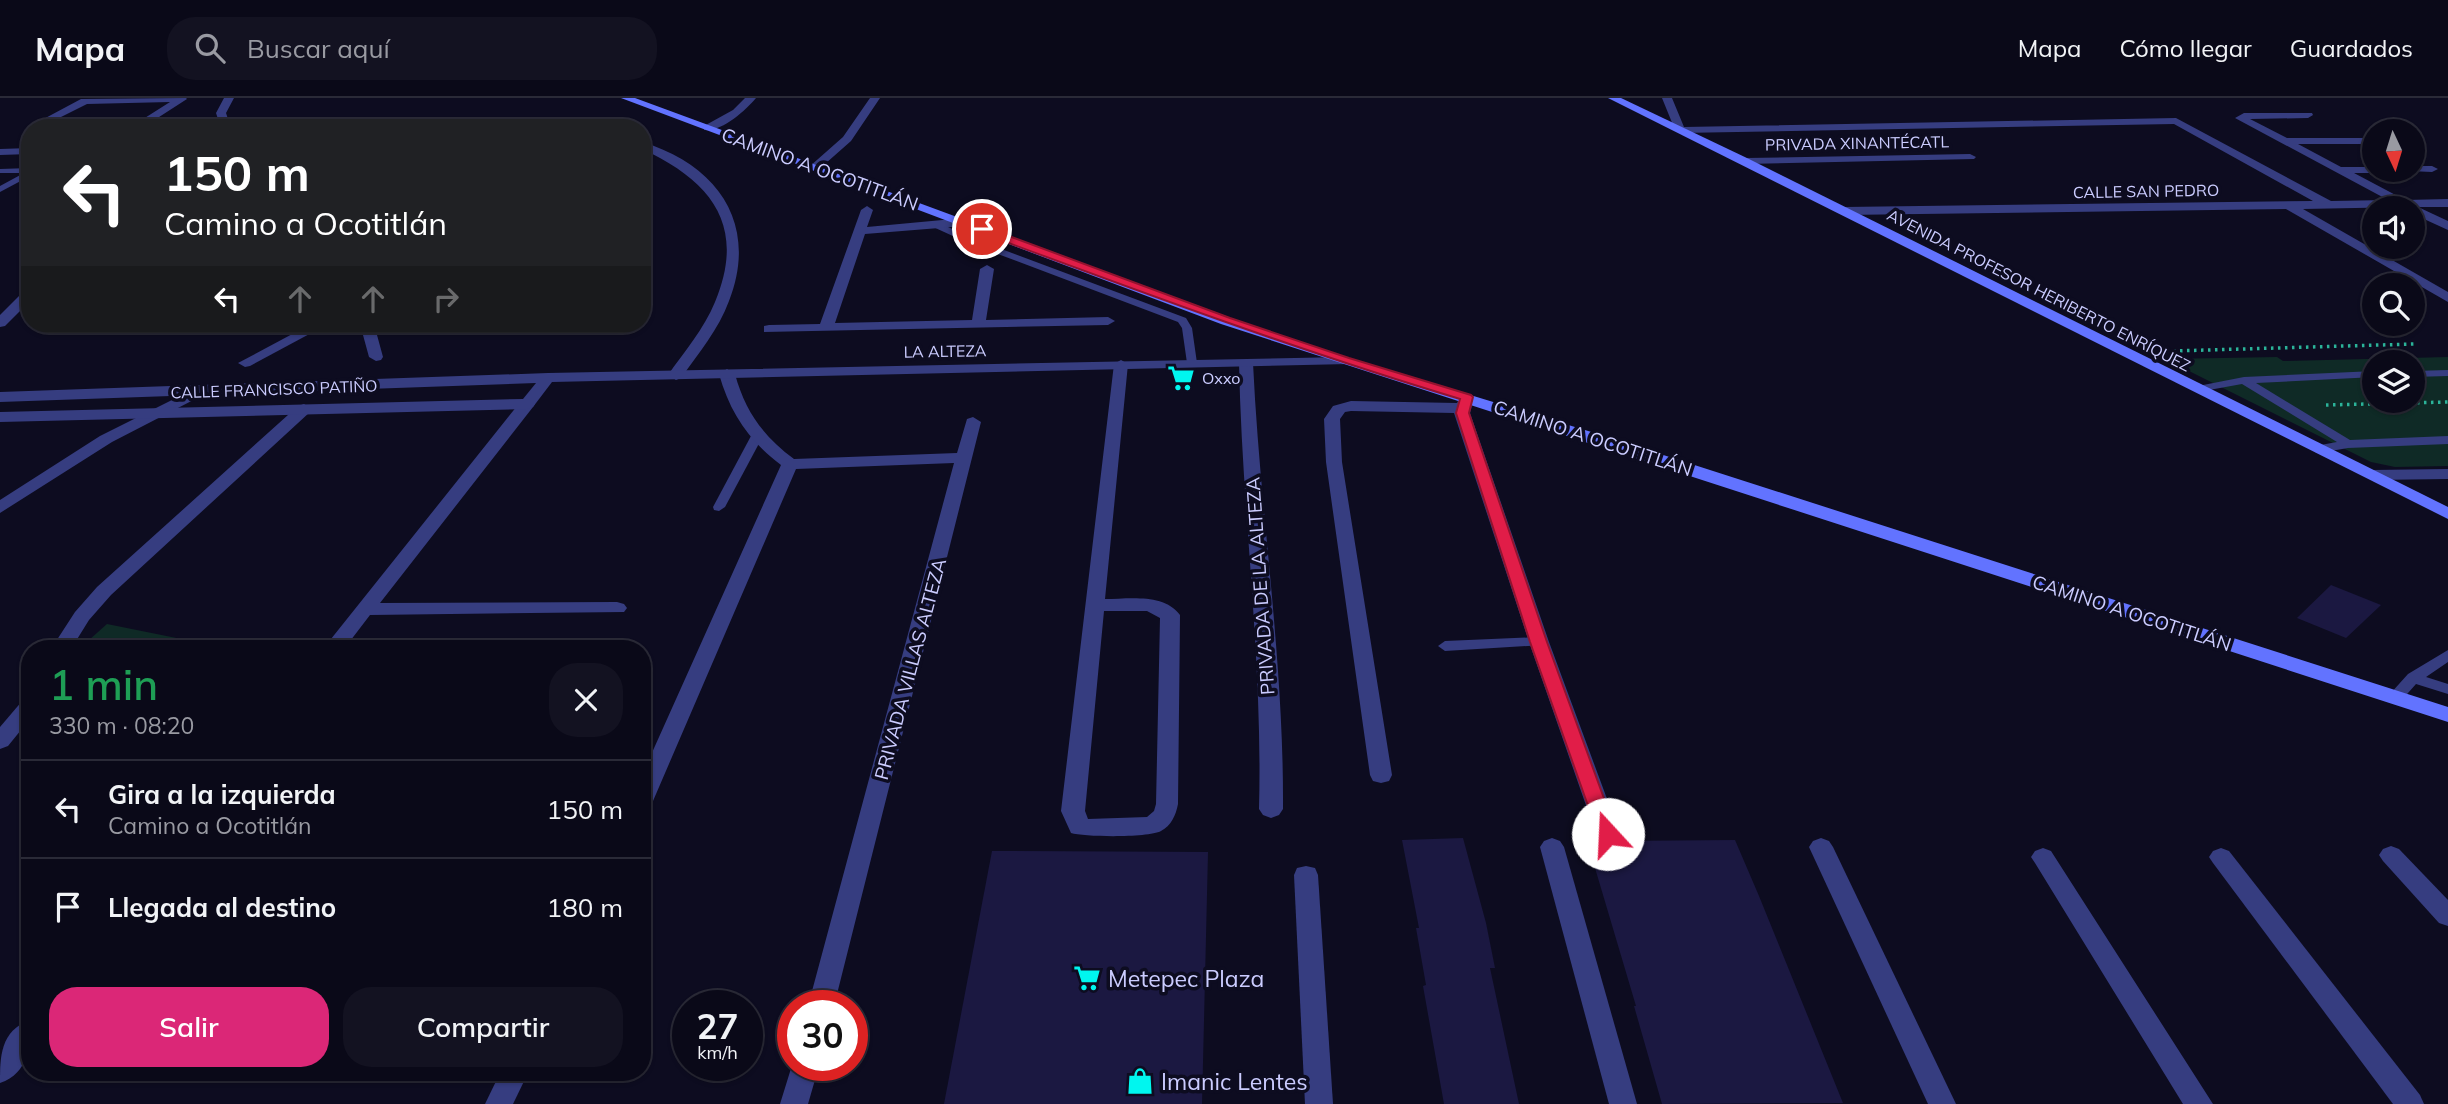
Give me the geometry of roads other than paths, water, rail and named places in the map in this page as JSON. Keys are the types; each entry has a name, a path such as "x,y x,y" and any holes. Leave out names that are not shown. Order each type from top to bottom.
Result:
{"main road":[{"name":"CAMINO A OCOTITLÁN","path":"626,98 1213,316 1464,402 2448,715"},
{"name":"AVENIDA PROFESOR HERIBERTO ENRÍQUEZ","path":"1613,98 1745,161 2448,514"}],"street":[{"path":"223,119 221,113 229,98"},
{"path":"708,128 737,112 751,98"},
{"path":"813,169 847,139 875,98"},
{"path":"1667,98 1680,130 2178,121 2332,206"},
{"path":"50,119 88,99 183,99"},
{"path":"149,119 183,99"},
{"path":"2308,115 2241,116 2243,120 2389,196"},
{"path":"2284,142 2362,141"},
{"path":"651,150 693,174 720,199 728,212 735,251 732,277 721,305 676,375"},
{"path":"0,152 21,151"},
{"name":"PRIVADA XINANTÉCATL","path":"1745,161 1970,157"},
{"path":"2426,169 2432,169"},
{"path":"2341,170 2362,170"},
{"name":"CALLE SAN PEDRO","path":"2425,205 2448,203"},
{"path":"2289,206 2448,298"},
{"name":"CALLE SAN PEDRO","path":"1844,211 2362,206"},
{"path":"827,328 867,211"},
{"path":"2425,214 2448,226"},
{"path":"860,231 964,222"},
{"path":"978,324 988,269"},
{"path":"0,323 21,302"},
{"path":"769,329 1108,321"},
{"path":"245,363 303,333"},
{"path":"369,333 376,357"},
{"name":"LA ALTEZA","path":"548,378 1344,360"},
{"name":"PRIVADA DE LA ALTEZA","path":"1246,363 1250,463 1272,747 1271,809"},
{"path":"1096,605 1151,605 1170,615 1167,804 1164,815 1153,825 1084,828 1079,827 1073,811 1121,364"},
{"path":"727,374 738,411 757,436 790,464 965,458"},
{"path":"340,640 548,378"},
{"name":"CALLE FRANCISCO PATIÑO","path":"0,397 548,378"},
{"path":"0,508 65,464 200,391"},
{"path":"1381,775 1334,462 1332,419 1339,409 1351,407 1464,402 1539,642 1608,834"},
{"name":"CALLE FRANCISCO PATIÑO","path":"0,417 527,404"},
{"path":"67,640 82,616 104,591 304,409"},
{"name":"PRIVADA VILLAS ALTEZA","path":"826,990 973,422"},
{"path":"651,781 790,464"},
{"path":"2372,475 2448,474"},
{"path":"363,609 617,608"},
{"path":"0,741 21,716"},
{"path":"1552,847 1623,1104"},
{"path":"1821,847 1942,1104"},
{"path":"2391,855 2448,916"},
{"path":"2043,857 2199,1104"},
{"path":"2221,857 2410,1104"},
{"path":"1306,875 1319,1104"},
{"path":"0,1071 21,1044"},
{"path":"499,1104 510,1081"},
{"path":"794,1104 801,1081"}],"lane":[{"path":"0,171 21,171"},
{"path":"0,189 21,176"},
{"path":"934,224 969,240 1182,320 1187,328 1192,363"},
{"path":"2425,374 2448,373"},
{"path":"2198,389 2244,380 2362,375"},
{"path":"2244,380 2348,444"},
{"path":"719,507 757,436"},
{"path":"2319,449 2348,444 2448,440"},
{"path":"1445,646 1539,642"},
{"path":"2395,698 2413,678 2448,655"},
{"path":"2413,678 2448,689"}],"place":[{"name":"Oxxo","path":"1181,378"},
{"name":"Metepec Plaza","path":"1087,978"},
{"name":"Imanic Lentes","path":"1140,1081"}]}
